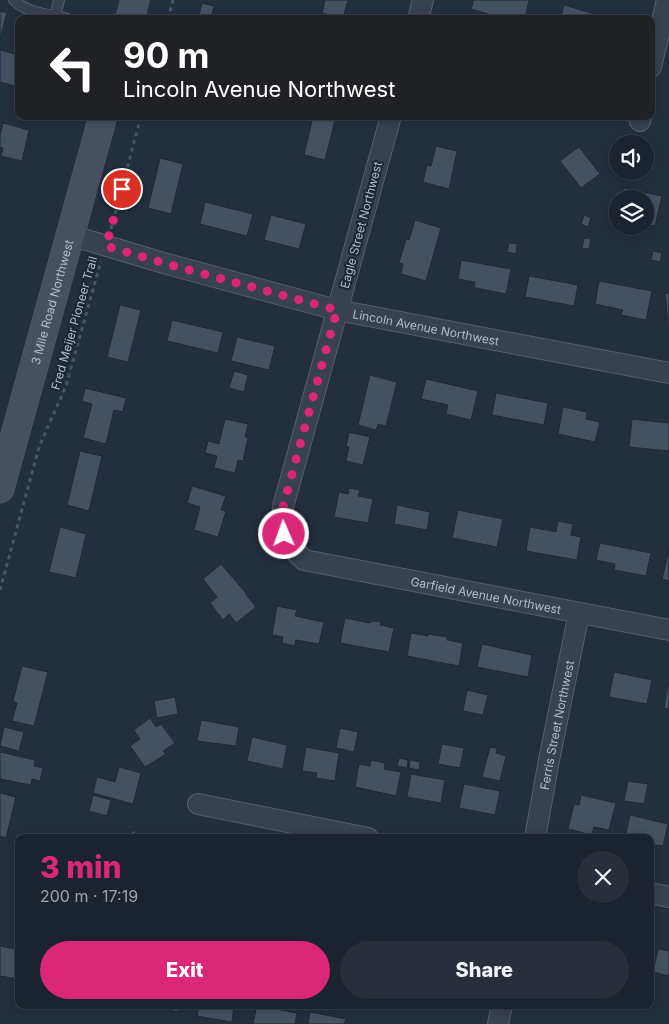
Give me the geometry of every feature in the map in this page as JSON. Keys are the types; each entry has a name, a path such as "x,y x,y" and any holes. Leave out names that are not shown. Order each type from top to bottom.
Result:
{"main road":[{"path":"131,15 135,0"},
{"name":"3 Mile Road Northwest","path":"0,489 102,120"}],"street":[{"path":"419,15 423,0"},
{"path":"655,50 667,0"},
{"name":"Eagle Street Northwest","path":"304,560 290,548 284,534 281,524 283,507 390,120"},
{"name":"Lincoln Avenue Northwest","path":"70,235 167,264 337,310 669,373"},
{"name":"Garfield Avenue Northwest","path":"304,560 669,630"},
{"name":"Ferris Street Northwest","path":"536,834 579,613"},
{"path":"198,804 348,834"},
{"path":"654,894 669,897"},
{"path":"498,1024 501,1009"}],"lane":[{"path":"14,0 19,5 52,15"},
{"path":"55,15 59,0"}],"path":[{"path":"169,15 173,0"},
{"name":"Fred Meijer Pioneer Trail","path":"0,590 39,447 66,386 141,120"}],"building":[{"path":"325,0 348,0 344,15 322,13"},
{"path":"474,0 529,0 526,15 490,15 471,9"},
{"path":"202,3 214,6 212,15 199,15"},
{"path":"564,5 598,15 561,15"},
{"path":"0,11 7,13 0,39"},
{"path":"0,50 15,54 15,86 0,82"},
{"path":"312,120 335,120 325,160 304,155"},
{"path":"3,123 29,130 22,161 1,156 3,148 0,147 0,136"},
{"path":"436,146 457,151 449,189 423,182 427,165 431,166"},
{"path":"579,147 600,174 581,188 560,161"},
{"path":"160,158 183,164 171,214 148,208"},
{"path":"654,194 662,196 654,226"},
{"path":"205,202 253,214 247,236 200,224"},
{"path":"271,215 306,224 299,249 264,240"},
{"path":"584,215 591,218 588,227 581,224"},
{"path":"415,220 441,228 426,281 401,274 403,264 399,263 406,239 409,240"},
{"path":"584,238 591,239 589,249 582,248"},
{"path":"509,243 517,244 516,254 507,252"},
{"path":"653,251 662,253 660,262 651,260"},
{"path":"461,260 511,269 506,294 476,288 474,287 475,282 458,279"},
{"path":"529,276 578,285 574,306 525,297"},
{"path":"599,281 652,291 646,320 621,315 623,310 595,304"},
{"path":"665,293 669,293 669,325 668,325"},
{"path":"120,305 141,310 128,362 107,357"},
{"path":"172,320 223,332 218,353 167,341"},
{"path":"237,337 275,346 269,370 231,361"},
{"path":"234,371 248,375 244,392 229,388"},
{"path":"370,375 397,382 386,426 378,424 376,430 358,425"},
{"path":"426,379 478,391 471,420 446,414 448,405 421,399"},
{"path":"85,388 126,398 123,412 114,410 106,444 83,438 92,404 82,401"},
{"path":"496,393 548,403 544,425 492,415"},
{"path":"563,407 587,412 586,419 600,422 595,442 558,434"},
{"path":"225,419 248,424 245,437 248,438 243,461 238,460 235,473 214,468 217,456 205,453 208,441 219,444"},
{"path":"632,419 669,423 669,451 629,447"},
{"path":"349,432 370,437 363,465 346,461 349,447 346,447"},
{"path":"80,451 102,456 89,511 67,505"},
{"path":"192,486 226,496 221,510 226,511 218,537 194,530 200,507 187,503"},
{"path":"349,488 360,490 358,496 373,499 368,523 334,517 339,492 348,494"},
{"path":"397,505 430,512 427,530 394,524"},
{"path":"458,510 503,519 497,547 452,538"},
{"path":"558,521 573,524 571,535 581,537 577,560 526,551 530,527 556,532"},
{"path":"60,527 86,534 76,578 49,572"},
{"path":"600,543 651,553 646,576 614,570 615,564 596,560"},
{"path":"669,550 669,581 662,579"},
{"path":"221,564 256,607 236,623 229,614 223,620 210,603 217,597 203,579"},
{"path":"277,606 297,610 295,616 324,622 319,644 296,640 295,646 282,643 283,637 272,635"},
{"path":"345,618 370,623 371,621 381,622 380,625 394,628 389,652 340,643"},
{"path":"411,633 447,637 447,640 463,643 459,666 407,656"},
{"path":"482,644 532,655 528,677 477,667"},
{"path":"22,666 48,672 34,726 12,721 17,703 13,701"},
{"path":"614,672 652,680 647,704 609,697"},
{"path":"669,685 669,709 664,708"},
{"path":"467,690 488,695 483,715 463,711"},
{"path":"175,697 178,714 157,718 154,701"},
{"path":"150,718 156,727 161,724 175,743 163,751 166,754 145,767 130,746 140,739 134,730"},
{"path":"201,720 239,727 236,746 197,741"},
{"path":"4,727 24,732 19,751 0,746"},
{"path":"340,728 358,732 354,752 336,748"},
{"path":"252,737 287,745 283,769 247,761"},
{"path":"442,744 464,748 460,768 438,764"},
{"path":"306,747 339,753 335,781 316,778 317,773 302,771"},
{"path":"490,747 497,748 496,753 506,756 500,781 482,777"},
{"path":"0,752 35,760 34,766 43,768 40,781 32,779 31,785 0,779"},
{"path":"399,758 408,760 407,768 397,766"},
{"path":"371,760 385,763 384,769 401,772 396,796 355,787 359,764 370,766"},
{"path":"410,760 420,762 419,770 409,768"},
{"path":"119,767 141,773 133,804 93,793 97,777 115,782"},
{"path":"411,774 445,780 441,803 407,797"},
{"path":"628,781 648,784 644,804 624,801"},
{"path":"464,784 500,791 495,815 459,808"},
{"path":"0,793 16,797 6,838 0,836"},
{"path":"93,795 111,800 107,816 89,811"},
{"path":"581,795 616,803 609,830 594,827 592,834 588,834 568,829 574,804 579,805"},
{"path":"630,815 668,824 663,846 654,845 654,834 626,834"},
{"path":"0,946 15,949 15,978 0,976"},
{"path":"658,949 669,951 669,976 654,972"},
{"path":"166,1009 178,1009 178,1012"},
{"path":"198,1009 234,1009 232,1022 197,1016"},
{"path":"256,1009 275,1009 297,1013 295,1024 253,1024"},
{"path":"310,1012 346,1019 344,1024 308,1024"}],"route":[{"path":"122,189 106,246 337,310 283,507 281,524 284,534"}]}
